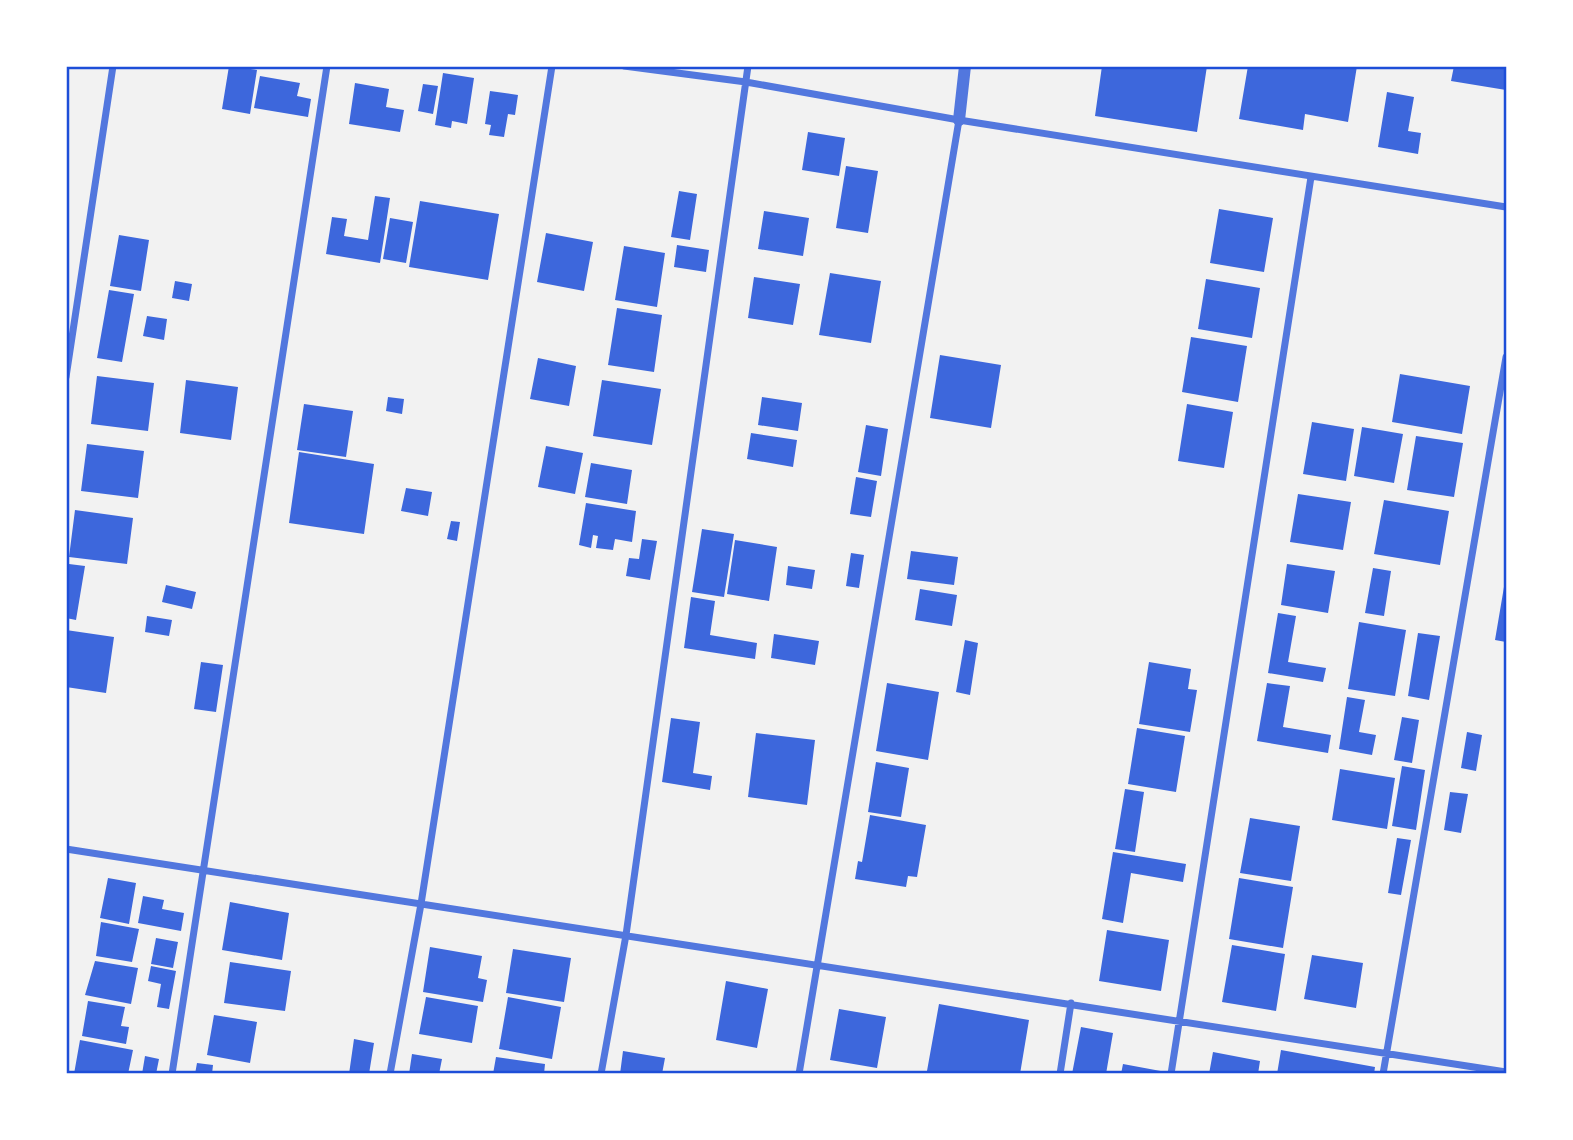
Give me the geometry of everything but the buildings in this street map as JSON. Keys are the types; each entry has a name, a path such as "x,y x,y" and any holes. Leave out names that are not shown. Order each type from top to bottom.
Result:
{"street":[{"path":"66,377 113,66"},
{"path":"172,1073 327,66"},
{"path":"390,1073 421,904 552,66"},
{"path":"624,66 746,82 959,120 1507,207"},
{"path":"601,1073 626,934 748,66"},
{"path":"799,1073 959,120 965,66"},
{"path":"1171,1073 1311,177"},
{"path":"1383,1073 1507,357"},
{"path":"66,849 1507,1072"},
{"path":"1060,1073 1071,1003"}]}
